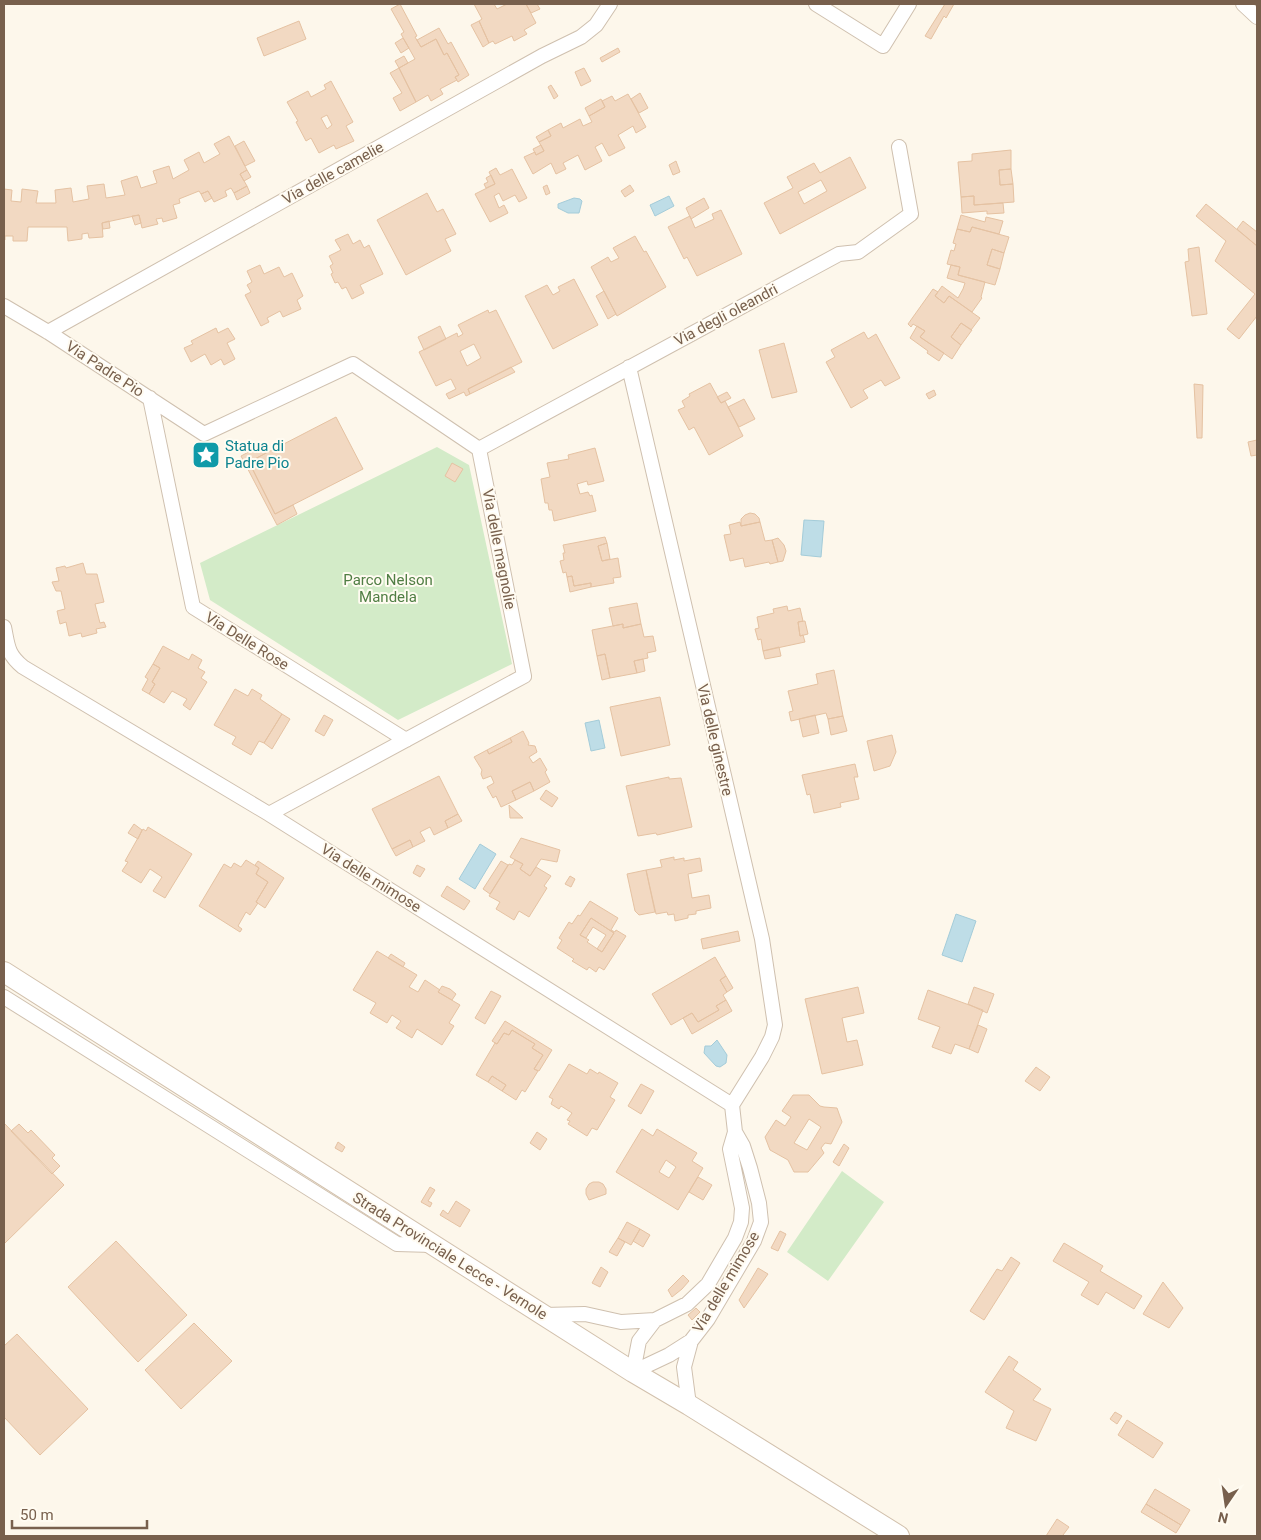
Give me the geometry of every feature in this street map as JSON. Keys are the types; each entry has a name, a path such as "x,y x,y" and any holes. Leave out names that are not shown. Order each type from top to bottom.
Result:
{"main road":[{"name":"Strada Provinciale Lecce - Vernole","path":"4,972 633,1372 899,1536"}],"street":[{"name":"Via delle camelie","path":"48,332 542,56 581,37 596,25 610,4"},
{"path":"816,4 883,46 909,4"},
{"path":"1243,4 1257,17"},
{"name":"Via degli oleandri","path":"479,449 839,254 858,252 911,214 899,147"},
{"name":"Via Padre Pio","path":"4,306 48,332 204,434 353,364 479,449"},
{"name":"Via delle ginestre","path":"629,367 762,940 773,1010 775,1025 772,1037 762,1057 732,1105"},
{"name":"Via Delle Rose","path":"150,398 193,607 406,740"},
{"name":"Via delle magnolie","path":"268,814 524,676 479,449"},
{"name":"Via delle mimose","path":"4,627 8,655 23,667 268,814 732,1105 735,1132 730,1149 742,1208 741,1222 735,1238 708,1284 687,1304 655,1320 621,1322 585,1314 543,1315"},
{"path":"4,997 397,1244 433,1245"},
{"name":"Via delle mimose","path":"689,1405 684,1368 691,1341 708,1319 754,1241 761,1222 759,1203 750,1168 743,1146 735,1132"},
{"path":"633,1372 639,1341 655,1320"},
{"path":"633,1372 669,1355 691,1341"}],"green space":[{"name":"Parco Nelson Mandela","path":"437,447 469,465 512,664 398,720 210,600 200,563"},
{"path":"842,1171 884,1202 828,1281 787,1252"}],"water":[{"path":"669,196 674,206 655,216 650,205"},
{"path":"574,198 582,201 579,213 568,213 558,208 558,204"},
{"path":"804,520 824,521 821,557 801,555"},
{"path":"599,720 605,748 591,751 585,723"},
{"path":"480,844 496,854 475,889 459,879"},
{"path":"956,914 976,921 962,962 942,955"},
{"path":"717,1040 727,1055 726,1063 720,1067 716,1066 704,1053 705,1046 711,1046"}],"building":[{"path":"400,4 421,47 436,39 444,55 447,53 459,75 455,77 457,80 440,89 443,94 431,101 428,95 416,102 399,68 415,59 401,34 404,32 391,9"},
{"path":"474,4 494,4 497,9 507,4 526,4 536,23 524,30 527,34 514,41 512,36 495,44 493,41 489,43 479,21 482,19"},
{"path":"526,4 537,4 540,9 531,13"},
{"path":"945,4 954,4 946,18 944,16 931,39 925,36"},
{"path":"299,21 306,39 264,56 257,38"},
{"path":"479,21 489,43 483,47 471,25"},
{"path":"439,28 448,44 451,42 469,75 458,82 455,77 459,75 447,53 444,55 436,39 421,47 417,40"},
{"path":"403,38 409,48 401,53 395,43"},
{"path":"618,48 620,52 602,62 600,58"},
{"path":"404,56 408,63 399,68 395,61"},
{"path":"399,68 416,102 400,111 393,98 402,93 390,73"},
{"path":"584,68 591,81 581,86 575,72"},
{"path":"331,81 353,122 346,126 354,141 336,149 334,145 319,153 311,138 306,141 296,122 298,121 287,102 308,91 311,97 326,89 324,85","holes":["327,115 332,125 327,129 321,118"]},
{"path":"551,85 558,96 554,99 548,87"},
{"path":"640,93 648,108 639,113 631,99"},
{"path":"628,94 646,127 636,133 633,126 618,135 625,148 609,156 602,143 595,147 602,161 585,170 578,155 563,163 566,169 556,174 551,163 533,174 524,157 535,152 536,155 544,151 539,142 551,136 548,130 561,123 563,128 580,119 583,126 592,122 589,116 605,107 602,101 612,96 615,101"},
{"path":"601,99 605,107 589,116 585,108"},
{"path":"548,130 551,136 539,142 536,137"},
{"path":"229,136 247,170 240,174 247,186 234,193 231,188 225,191 227,196 214,202 208,191 201,194 199,191 179,199 180,203 173,205 177,218 163,222 162,218 156,219 158,224 142,228 139,215 102,223 103,237 89,238 88,233 82,234 82,239 68,241 67,227 28,227 27,241 13,241 13,236 5,236 4,240 4,189 12,190 11,201 21,202 22,189 38,191 36,203 56,203 55,190 71,188 73,202 89,199 87,186 104,184 106,198 125,195 121,181 137,176 141,188 157,183 153,171 169,166 173,179 189,170 184,160 199,152 204,163 220,154 214,144"},
{"path":"244,141 255,161 245,166 235,146"},
{"path":"541,145 544,151 536,155 533,149"},
{"path":"1011,150 1011,169 999,170 1000,185 1013,184 1014,202 974,205 974,196 961,197 958,162 972,161 972,154"},
{"path":"850,157 866,188 780,234 764,203 793,188 787,177 814,163 820,173","holes":["821,180 827,191 804,204 798,192"]},
{"path":"676,161 680,172 673,175 669,165"},
{"path":"496,168 500,175 512,169 527,198 519,202 515,195 503,201 499,193 494,196 499,208 504,205 508,213 490,222 475,194 495,184 489,172"},
{"path":"1011,169 1013,184 1000,185 999,170"},
{"path":"247,170 251,177 244,181 240,174"},
{"path":"491,175 495,184 486,188 484,184 488,182 486,178"},
{"path":"547,185 550,193 546,195 543,187"},
{"path":"630,185 634,191 625,197 621,191"},
{"path":"247,186 250,193 237,200 234,193"},
{"path":"208,191 212,198 205,202 201,194"},
{"path":"427,193 437,212 443,209 456,234 445,239 451,251 406,275 377,220"},
{"path":"974,196 974,205 1003,203 1004,213 987,214 987,211 962,213 961,197"},
{"path":"704,198 709,208 691,219 686,208"},
{"path":"1206,204 1257,246 1257,316 1239,339 1227,329 1255,294 1215,261 1226,241 1196,216"},
{"path":"721,210 742,254 697,276 687,257 684,259 668,227 690,216 695,228 714,219 712,214"},
{"path":"139,215 141,223 135,225 132,216"},
{"path":"961,215 985,222 986,217 1003,221 999,234 972,227 970,232 957,229"},
{"path":"109,221 110,228 103,229 102,223"},
{"path":"1243,221 1257,232 1257,246 1237,229"},
{"path":"972,227 1009,237 1004,253 992,249 987,265 1000,269 995,285 958,275 960,267 947,264 951,250 954,251 956,244 953,243 957,229 970,232"},
{"path":"348,234 353,244 360,240 364,248 369,245 383,274 360,285 364,293 352,299 346,287 342,289 338,282 335,283 330,266 333,264 329,256 341,250 335,240"},
{"path":"635,236 644,252 646,251 666,287 617,316 591,267 608,257 611,262 619,258 613,248"},
{"path":"1199,247 1207,314 1192,316 1185,262 1189,261 1188,249"},
{"path":"992,249 1004,253 1000,269 987,265"},
{"path":"260,265 264,274 279,267 284,277 292,273 303,296 297,300 301,309 283,317 280,311 267,318 269,322 261,326 245,295 251,292 247,285 252,282 247,271"},
{"path":"951,265 960,267 958,275 985,282 982,298 972,312 949,296 944,303 935,296 942,286 958,298 963,289 965,283 947,278"},
{"path":"574,279 598,325 553,349 525,296 547,285 553,295 560,291 558,287"},
{"path":"933,289 938,292 935,296 944,303 949,296 980,318 971,330 961,323 951,337 961,345 952,359 920,337 925,331 913,324 911,327 908,324"},
{"path":"604,291 616,314 608,319 596,296"},
{"path":"488,310 489,313 496,310 522,362 468,389 470,394 466,396 464,392 449,399 446,394 456,389 451,379 436,386 419,352 457,333 458,337 463,334 458,325","holes":["474,344 481,358 467,366 460,351"]},
{"path":"961,323 972,330 961,345 951,337"},
{"path":"440,326 446,339 424,350 418,337"},
{"path":"917,326 925,331 920,337 944,353 939,361 910,338"},
{"path":"216,328 218,333 228,328 235,339 227,343 235,359 224,365 221,359 211,365 205,354 191,362 184,348 193,344 191,341"},
{"path":"864,332 868,339 876,334 900,378 885,386 881,380 863,390 868,398 851,408 826,362 835,357 831,350"},
{"path":"784,343 797,392 772,398 759,350"},
{"path":"511,367 515,372 470,394 468,389"},
{"path":"710,383 721,403 725,401 743,436 709,455 694,427 689,430 678,410 685,407 682,401 690,396 689,394"},
{"path":"1194,384 1203,385 1202,438 1197,438"},
{"path":"934,390 936,395 929,399 926,394"},
{"path":"727,392 731,398 721,403 717,397"},
{"path":"744,399 755,419 739,427 728,407"},
{"path":"336,417 363,469 275,514 249,462"},
{"path":"1257,440 1257,455 1251,456 1248,442"},
{"path":"262,445 266,453 249,462 275,514 293,505 297,514 277,525 241,456"},
{"path":"595,448 604,481 588,485 587,481 577,484 580,494 588,492 590,496 592,495 596,511 554,521 552,510 549,510 548,503 545,503 541,479 550,477 547,463 569,459 568,455"},
{"path":"452,463 463,469 455,482 445,476"},
{"path":"750,513 755,514 760,522 741,526 741,519"},
{"path":"740,522 741,526 760,522 765,541 772,540 778,562 745,567 743,558 730,561 724,535 731,534 729,525"},
{"path":"605,537 607,543 598,546 602,561 618,558 621,577 613,578 614,583 591,587 591,583 574,586 572,576 567,577 566,572 563,573 560,561 564,560 563,545"},
{"path":"778,538 786,551 783,561 778,562 772,540"},
{"path":"607,543 610,559 602,561 598,546"},
{"path":"83,563 86,574 97,574 104,602 95,604 100,623 104,622 106,627 96,629 97,633 82,637 81,633 69,636 66,622 60,624 57,611 65,609 61,591 56,591 52,582 59,581 56,568 65,566 66,568"},
{"path":"572,576 574,586 591,583 591,587 570,592 567,577"},
{"path":"637,603 641,624 623,628 623,624 613,626 609,608"},
{"path":"787,606 788,611 800,608 803,621 798,622 800,636 803,635 805,642 763,651 761,639 758,640 755,629 759,628 757,617 774,613 773,609"},
{"path":"805,621 808,634 800,636 798,622"},
{"path":"623,624 623,628 641,624 644,637 653,636 656,651 647,653 648,658 634,661 637,673 610,678 605,654 597,656 592,630"},
{"path":"163,646 189,660 192,654 202,660 198,668 205,672 201,678 207,682 190,710 183,705 187,699 172,691 164,703 149,694 155,684 152,682 160,668 153,664"},
{"path":"779,647 781,656 765,659 763,651"},
{"path":"605,654 610,678 602,680 597,656"},
{"path":"643,659 645,671 637,673 634,661"},
{"path":"153,664 160,668 152,682 155,684 149,694 142,690 148,679 145,677"},
{"path":"834,670 843,716 828,719 826,713 791,721 789,712 793,711 788,691 818,684 816,674"},
{"path":"235,689 248,696 252,689 262,695 260,699 282,714 264,743 259,741 251,755 232,744 236,737 214,725"},
{"path":"660,697 670,745 621,756 610,707"},
{"path":"282,714 290,719 272,749 264,743"},
{"path":"324,715 333,720 324,736 315,731"},
{"path":"815,715 819,733 803,737 799,719"},
{"path":"843,716 847,731 831,735 828,719"},
{"path":"523,731 529,743 528,745 535,746 537,752 529,757 533,763 540,758 547,770 545,772 550,782 534,791 530,782 512,791 516,800 501,807 496,796 493,798 487,787 494,783 491,776 483,779 482,770 474,757 487,750 489,754 512,742 510,738"},
{"path":"892,735 896,752 890,766 874,771 867,741"},
{"path":"510,738 512,742 489,754 487,750"},
{"path":"855,764 858,777 854,777 859,799 840,803 841,807 814,813 810,794 807,795 802,775"},
{"path":"439,776 458,814 445,821 448,828 434,835 430,827 420,832 425,841 413,847 410,840 392,849 372,809"},
{"path":"669,777 669,779 681,778 692,827 657,835 656,833 638,836 626,786"},
{"path":"530,782 534,791 516,800 512,791"},
{"path":"546,790 558,798 552,807 540,799"},
{"path":"509,805 523,818 510,818"},
{"path":"458,814 462,821 448,828 445,821"},
{"path":"134,824 142,830 138,839 128,833"},
{"path":"148,827 192,854 165,898 153,891 162,877 150,869 141,883 122,871 128,862 125,861 143,829 146,831"},
{"path":"521,838 560,850 557,862 541,859 530,876 520,869 523,864 510,857"},
{"path":"410,840 413,847 396,856 392,849"},
{"path":"674,857 674,860 684,858 684,861 700,858 702,871 688,874 692,898 709,895 711,908 696,911 696,914 688,915 688,918 675,921 674,914 668,915 667,912 656,914 646,870 662,867 660,860"},
{"path":"246,860 259,868 256,874 268,882 250,915 246,912 238,926 242,929 240,932 199,906 224,864 231,868 234,863 241,867"},
{"path":"515,860 523,864 520,869 530,876 536,867 551,876 544,886 547,888 529,917 519,911 514,920 496,909 500,902 489,896 509,864 512,865"},
{"path":"258,861 284,878 265,908 256,902 268,882 256,874 259,868 255,865"},
{"path":"501,861 508,865 490,894 483,889"},
{"path":"417,865 425,869 420,877 413,873"},
{"path":"646,870 655,912 639,915 635,911 627,874"},
{"path":"570,876 575,879 571,887 565,884"},
{"path":"447,886 470,901 464,910 441,896"},
{"path":"590,901 618,918 611,930 615,932 616,930 626,936 604,970 599,967 596,972 589,967 587,970 572,961 574,959 557,948 562,940 559,938 569,922 572,924 578,915 580,916","holes":["591,918 614,933 602,952 587,942 589,940 580,935"]},
{"path":"591,918 614,933 602,952 597,949 606,935 593,927 586,938 580,935"},
{"path":"738,931 740,941 703,949 701,939"},
{"path":"377,951 417,975 409,987 418,992 425,980 440,990 438,992 460,1005 449,1023 454,1026 442,1045 417,1029 412,1038 396,1028 401,1021 392,1015 387,1023 370,1013 376,1003 353,990"},
{"path":"391,954 405,963 403,967 388,958"},
{"path":"715,957 726,976 720,980 727,992 723,995 726,1000 716,1006 719,1010 698,1022 692,1013 671,1025 652,994"},
{"path":"726,976 733,988 727,992 720,980"},
{"path":"442,986 456,994 452,1000 438,992"},
{"path":"858,987 864,1013 842,1018 847,1042 857,1040 863,1065 822,1074 805,999"},
{"path":"974,987 994,994 987,1013 968,1004"},
{"path":"928,990 983,1010 969,1049 955,1044 951,1054 932,1047 940,1027 918,1019"},
{"path":"491,991 501,996 485,1024 475,1018"},
{"path":"726,1000 732,1011 692,1034 683,1018 692,1013 698,1022 719,1010 716,1006"},
{"path":"505,1021 552,1050 539,1071 534,1069 543,1055 532,1048 535,1044 512,1030 509,1035 504,1033 497,1044 492,1041"},
{"path":"978,1025 987,1029 978,1053 969,1049"},
{"path":"512,1030 535,1044 532,1048 543,1055 534,1069 538,1071 525,1092 522,1090 516,1100 502,1091 506,1085 492,1076 488,1082 476,1075 495,1043 497,1044 504,1033 509,1035"},
{"path":"569,1064 587,1074 590,1069 598,1074 599,1072 618,1083 610,1097 615,1100 597,1130 592,1128 587,1136 568,1124 570,1121 567,1120 572,1113 561,1106 559,1109 551,1104 553,1099 549,1097"},
{"path":"1036,1067 1050,1077 1040,1091 1025,1081"},
{"path":"492,1076 506,1085 502,1091 488,1082"},
{"path":"641,1084 654,1091 641,1114 628,1106"},
{"path":"793,1095 809,1095 820,1106 837,1108 842,1122 831,1144 825,1143 821,1148 824,1153 808,1172 794,1172 788,1160 770,1150 765,1137 776,1120 785,1126 791,1117 782,1111","holes":["809,1119 821,1127 807,1150 794,1143"]},
{"path":"4,1123 64,1185 4,1244"},
{"path":"19,1124 28,1133 31,1130 55,1155 52,1158 60,1166 52,1174 11,1131"},
{"path":"642,1129 653,1136 657,1129 697,1153 692,1161 703,1168 678,1210 616,1172","holes":["666,1160 676,1167 669,1178 659,1172"]},
{"path":"537,1132 547,1139 540,1150 530,1143"},
{"path":"338,1142 345,1147 342,1152 335,1148"},
{"path":"844,1144 849,1148 839,1166 833,1162"},
{"path":"698,1177 712,1185 703,1200 689,1192"},
{"path":"593,1182 603,1184 606,1194 589,1200 586,1189"},
{"path":"430,1187 435,1190 428,1201 432,1203 430,1207 421,1202"},
{"path":"456,1201 470,1210 460,1227 440,1215 443,1210 448,1214"},
{"path":"627,1222 640,1229 631,1245 618,1238"},
{"path":"640,1229 650,1235 643,1247 633,1241"},
{"path":"780,1231 786,1234 778,1251 771,1248"},
{"path":"618,1238 625,1242 617,1256 609,1252"},
{"path":"116,1241 187,1315 138,1362 68,1287"},
{"path":"1064,1243 1103,1266 1100,1271 1142,1296 1134,1309 1106,1292 1098,1305 1081,1295 1089,1282 1053,1261"},
{"path":"1011,1257 1020,1263 984,1320 970,1311 997,1269 1002,1271"},
{"path":"601,1267 608,1272 600,1287 592,1283"},
{"path":"758,1268 768,1274 744,1308 739,1300"},
{"path":"683,1275 689,1281 672,1297 668,1290"},
{"path":"1163,1282 1183,1308 1169,1328 1143,1314"},
{"path":"696,1308 700,1312 692,1320 688,1315"},
{"path":"194,1323 232,1361 181,1409 145,1370"},
{"path":"17,1334 88,1409 40,1455 4,1417 4,1346"},
{"path":"1009,1356 1018,1362 1013,1370 1041,1389 1033,1400 1051,1409 1036,1441 1006,1428 1014,1411 985,1392"},
{"path":"1115,1412 1122,1416 1117,1424 1110,1419"},
{"path":"1127,1420 1163,1443 1153,1458 1118,1435"},
{"path":"1155,1489 1190,1510 1181,1525 1146,1504"},
{"path":"1146,1504 1181,1525 1176,1533 1141,1512"},
{"path":"1057,1519 1069,1527 1063,1535 1065,1536 1046,1536"}],"place":[{"name":"Statua di Padre Pio","path":"206,455"}]}
